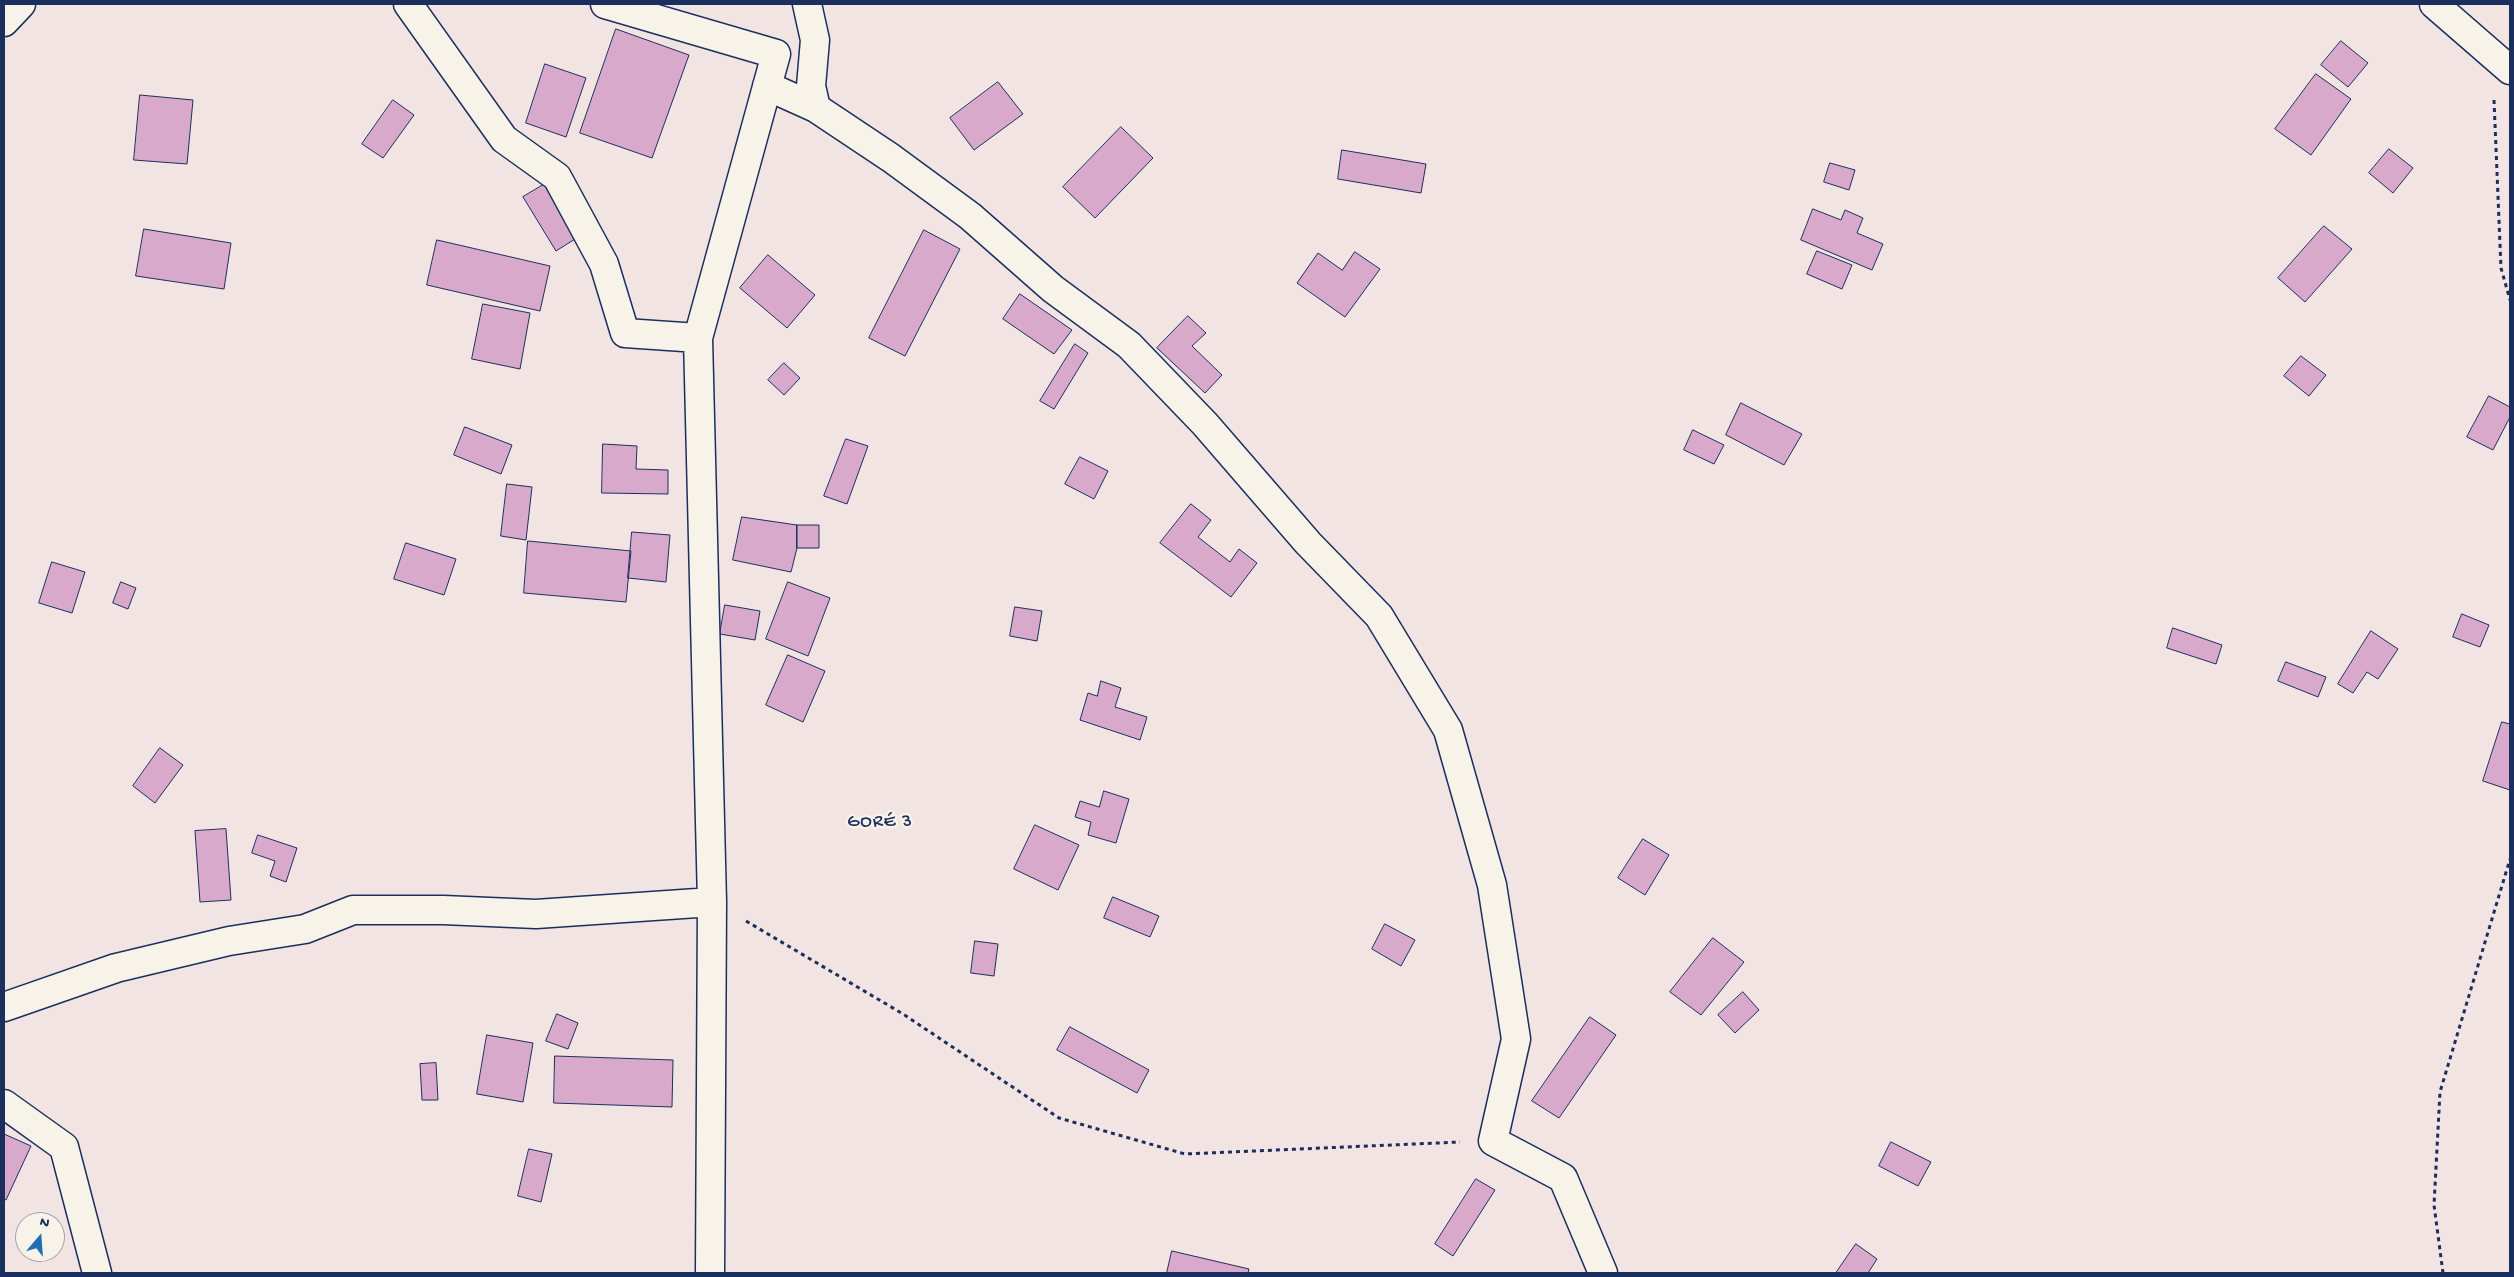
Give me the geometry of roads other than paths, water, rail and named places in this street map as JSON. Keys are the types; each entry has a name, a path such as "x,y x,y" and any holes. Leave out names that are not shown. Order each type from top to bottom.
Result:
{"street":[{"path":"4,22 21,4"},
{"path":"408,4 504,139 557,177 604,264 625,333 698,338"},
{"path":"604,4 776,54 698,338 712,902 710,1273"},
{"path":"807,4 815,40 811,86 816,108"},
{"path":"2434,4 2501,62"},
{"path":"767,86 816,108 891,158 970,216 1053,289 1130,345 1205,424 1308,543 1379,616 1448,730 1492,885 1516,1038 1493,1141 1563,1178 1603,1273"},
{"path":"4,1007 116,968 229,941 305,929 353,910 443,910 536,914 712,902"},
{"path":"4,1104 64,1147 96,1273"}],"district":[{"name":"GORÉ 3","path":"880,823"}]}
